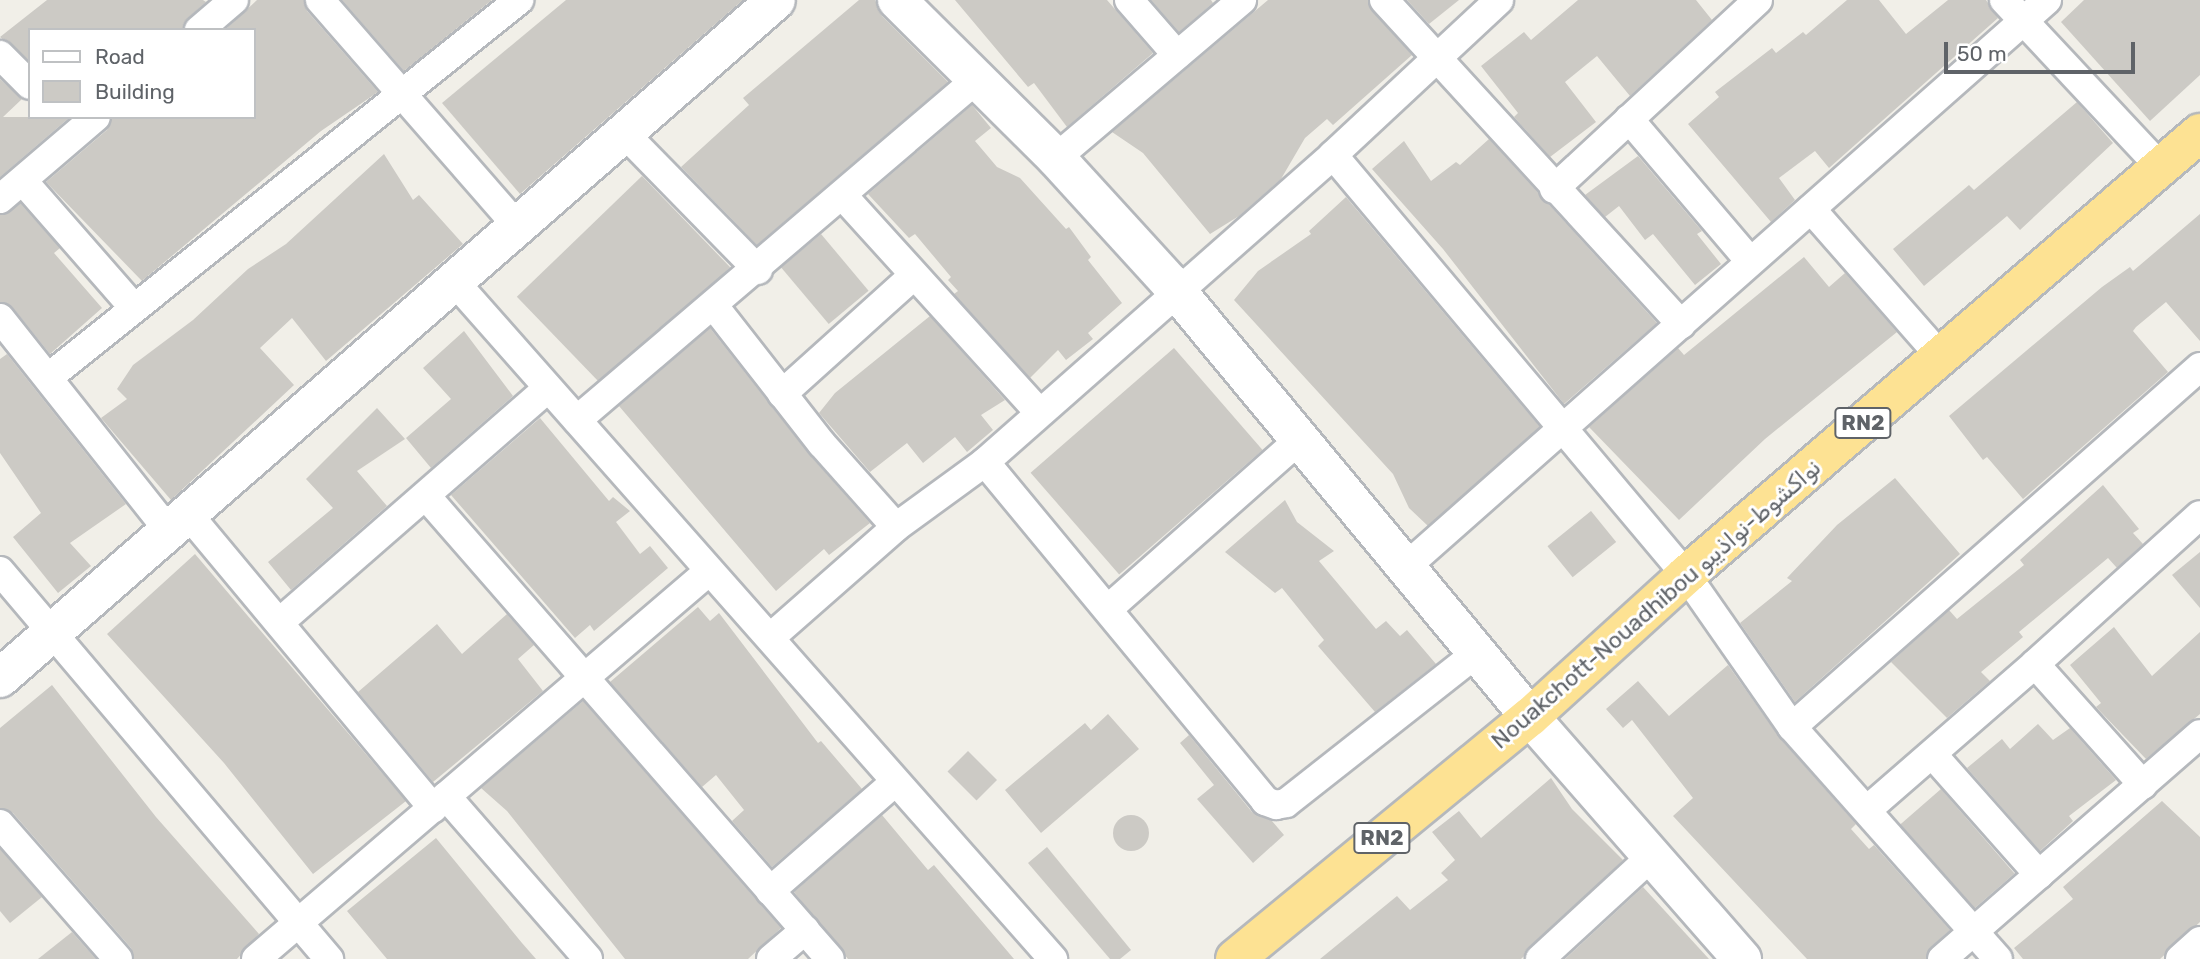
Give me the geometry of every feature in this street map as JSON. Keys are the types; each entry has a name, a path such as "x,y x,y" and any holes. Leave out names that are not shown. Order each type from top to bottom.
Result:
{"highway":[{"name":"Nouakchott-Nouadhibou نواكشوط-نواذيبو","path":"1235,959 1530,717 1686,575 2200,133"}],"street":[{"path":"201,28 234,0"},
{"path":"320,0 516,225"},
{"path":"49,377 519,0"},
{"path":"0,678 776,0"},
{"path":"897,0 1056,158 1176,291 1408,565 1530,717 1742,959"},
{"path":"1129,0 1177,55"},
{"path":"1056,158 1242,0"},
{"path":"1384,0 1554,189 1681,324"},
{"path":"771,637 896,527 985,462 1038,411 1333,155 1499,0"},
{"path":"1554,189 1758,0"},
{"path":"2004,0 2161,168"},
{"path":"1408,565 2047,0"},
{"path":"0,55 28,83"},
{"path":"577,420 844,197 977,79"},
{"path":"1629,119 1750,261"},
{"path":"0,199 23,181 78,123"},
{"path":"624,132 758,270"},
{"path":"1333,155 1686,575 1792,727 1998,959"},
{"path":"23,181 134,308"},
{"path":"844,197 1038,411"},
{"path":"1811,209 1940,356"},
{"path":"782,394 913,276"},
{"path":"454,281 709,571 771,637 894,783 1053,959"},
{"path":"714,306 782,394 896,527"},
{"path":"0,318 178,523 281,621 440,802 588,959"},
{"path":"1792,727 2200,367"},
{"path":"281,621 548,388"},
{"path":"1108,609 1301,438"},
{"path":"985,462 1265,801 1276,805 1286,803 1478,652"},
{"path":"426,496 589,677 830,959"},
{"path":"1867,810 1933,755 2200,515"},
{"path":"256,959 589,677 709,571"},
{"path":"0,572 329,959"},
{"path":"2035,664 2143,785"},
{"path":"1942,959 2143,785 2196,745"},
{"path":"1933,755 2039,875"},
{"path":"770,891 894,783"},
{"path":"0,824 118,959"},
{"path":"1540,959 1651,857"},
{"path":"771,959 805,930"},
{"path":"2180,959 2200,941"}],"building":[{"path":"47,0 206,2 188,18 184,28 28,28 28,59 0,37"},
{"path":"257,0 304,0 307,11 378,92 321,131 142,281 46,182 107,130 111,119 256,119 256,28 227,28"},
{"path":"342,0 492,0 404,71"},
{"path":"566,0 743,0 520,194 442,103"},
{"path":"859,0 875,0 882,16 948,82 757,245 681,167 749,105 743,98"},
{"path":"955,0 1107,0 1153,53 1067,127 1034,83 1028,87"},
{"path":"1151,0 1211,0 1213,3 1179,32"},
{"path":"1268,0 1368,0 1372,11 1412,55 1333,125 1327,119 1305,138 1281,179 1239,216 1210,234 1143,153 1112,132"},
{"path":"1407,0 1459,0 1429,24"},
{"path":"1578,0 1696,0 1712,20 1630,96 1597,56 1565,82 1596,122 1550,157 1514,117 1518,113 1481,66 1524,32 1531,40"},
{"path":"1847,0 1879,0 1906,34 1948,0 1986,0 1998,18 1829,168 1815,151 1779,178 1795,200 1771,222 1688,124 1719,97 1715,92 1772,48 1776,53 1803,32 1806,35"},
{"path":"2084,0 2200,0 2200,75 2150,121 2061,22"},
{"path":"0,79 22,99 3,117 68,119 0,177"},
{"path":"2077,102 2113,143 2020,230 2007,216 1924,286 1893,249 1969,185 1974,190"},
{"path":"972,105 991,128 975,141 997,167 1020,178 1066,229 1069,227 1091,257 1088,260 1122,303 1088,333 1093,339 1066,360 1058,350 1030,378 954,294 958,291 948,280 951,277 915,234 909,238 868,194"},
{"path":"1489,139 1657,323 1564,404 1443,249 1372,169 1404,141 1431,181 1456,162 1460,165"},
{"path":"384,154 413,200 419,195 463,244 326,361 292,318 260,348 294,385 171,500 101,418 127,399 117,389 133,365 193,320 248,269 286,244"},
{"path":"1638,156 1702,231 1697,234 1721,264 1695,285 1653,234 1645,240 1619,206 1605,217 1585,195"},
{"path":"642,176 730,267 605,388 517,297"},
{"path":"1346,197 1540,427 1428,526 1409,508 1393,474 1234,300 1258,271 1311,234 1309,231"},
{"path":"20,203 60,248 54,253 102,308 50,354 13,308 0,302 0,215"},
{"path":"2200,214 2200,341 2166,302 2136,327 2133,331 2168,372 2023,499 1987,457 1983,460 1949,416 2102,287 2130,267 2133,271"},
{"path":"821,234 869,291 829,324 781,267"},
{"path":"1804,257 1829,287 1845,273 1897,332 1765,439 1679,520 1589,427 1678,348 1684,355"},
{"path":"930,316 1005,400 981,415 993,430 967,452 955,437 923,463 907,443 870,472 819,413 835,393"},
{"path":"710,328 809,454 870,523 829,555 824,549 776,591 619,406"},
{"path":"464,331 513,396 431,468 406,438 451,399 423,368"},
{"path":"1174,348 1263,450 1119,575 1031,473"},
{"path":"7,354 126,504 70,543 91,566 58,593 13,537 41,513 0,453 0,359"},
{"path":"377,408 405,439 357,471 387,506 291,590 268,562 333,508 306,479"},
{"path":"540,418 609,501 613,497 630,511 616,522 640,554 650,546 668,568 594,631 590,625 575,638 451,495"},
{"path":"1895,478 1960,554 1795,702 1740,623 1792,581 1787,578 1837,525"},
{"path":"2103,485 2139,529 2133,533 2143,544 2117,568 2108,558 2019,632 2023,637 1981,672 1990,681 1947,718 1891,662 1949,610 1957,619 2024,565 2020,560"},
{"path":"1285,500 1297,522 1334,551 1319,561 1376,629 1386,621 1400,636 1407,630 1436,664 1375,712 1318,646 1324,640 1282,588 1275,593 1225,552"},
{"path":"1591,511 1616,542 1573,577 1547,546"},
{"path":"2200,552 2200,608 2172,575"},
{"path":"195,554 406,801 313,874 224,763 107,634"},
{"path":"698,607 710,621 719,613 818,743 821,741 862,789 772,867 732,821 744,810 716,775 702,787 610,682"},
{"path":"507,614 534,645 518,659 543,691 433,782 358,692 437,624 462,654"},
{"path":"2114,627 2152,676 2200,632 2200,714 2146,759 2096,707 2101,703 2070,665"},
{"path":"1728,665 1780,738 1856,824 1851,829 1869,849 1874,845 1950,930 1931,947 1926,959 1807,959 1673,816 1693,798 1632,720 1623,728 1606,709 1638,681 1669,716"},
{"path":"52,685 156,817 259,934 237,959 134,959 131,948 13,813 0,808 0,728"},
{"path":"583,701 781,928 748,959 625,959 507,811 481,788"},
{"path":"1108,714 1139,749 1041,833 1005,790 1085,723 1091,730"},
{"path":"2038,724 2053,740 2070,728 2116,780 2069,816 2073,821 2040,851 1967,768 2002,739 2010,749"},
{"path":"1189,735 1252,812 1272,821 1284,835 1253,863 1197,799 1214,785 1180,743"},
{"path":"968,751 997,780 976,800 947,772"},
{"path":"1551,778 1572,809 1623,860 1521,959 1320,959 1397,896 1410,910 1448,880 1441,873 1455,860 1432,832 1459,811 1481,838"},
{"path":"1941,789 2014,874 1974,909 1900,824"},
{"path":"2162,801 2200,837 2200,922 2160,959 2023,959 2014,948 2073,899 2063,887"},
{"path":"882,815 928,870 934,865 1014,959 848,959 794,892"},
{"path":"1131,815 1144,820 1149,833 1144,846 1131,851 1118,846 1113,833 1118,820"},
{"path":"436,838 536,959 387,959 347,911"},
{"path":"1047,847 1131,950 1120,959 1110,959 1028,863"},
{"path":"0,849 42,897 10,923 0,911"},
{"path":"1643,887 1709,959 1565,959"},
{"path":"72,932 96,959 38,959"}]}
